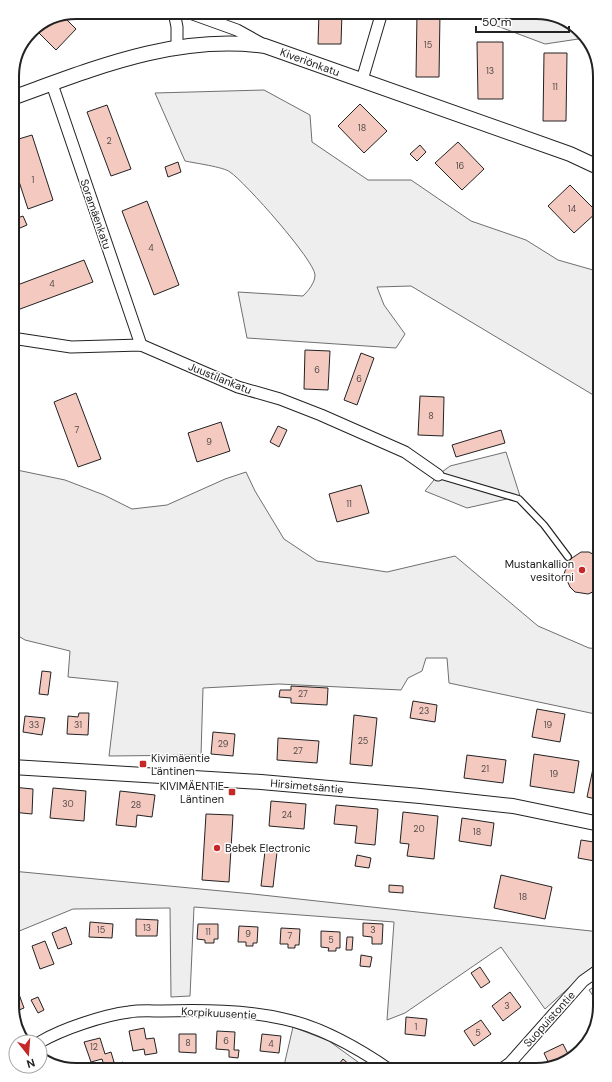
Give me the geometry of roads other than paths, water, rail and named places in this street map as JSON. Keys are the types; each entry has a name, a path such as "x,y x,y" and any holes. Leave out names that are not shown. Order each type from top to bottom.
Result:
{"street":[{"path":"175,19 177,46"},
{"path":"206,19 237,30 265,46"},
{"path":"362,80 380,19"},
{"name":"Kiveriönkatu","path":"19,96 96,68 177,46 206,43 243,43 265,46 570,154 593,165"},
{"name":"Soramäenkatu","path":"52,84 141,345"},
{"name":"Juustilankatu","path":"19,339 71,347 141,345 238,387 287,401 405,452 438,475"},
{"name":"Hirsimetsäntie","path":"19,767 262,782 420,796 513,806 593,823"},
{"name":"Suopuistontie","path":"515,1063 583,981 593,974"},
{"name":"Korpikuusentie","path":"48,1039 79,1026 129,1012 180,1010 236,1012 284,1019 326,1034 380,1063"}],"lane":[{"path":"438,475 519,499 544,525 568,557"}],"place":[{"name":"Mustankallion vesitorni","path":"582,570"},
{"name":"Kivimäentie Läntinen","path":"143,764"},
{"name":"KIVIMÄENTIE Läntinen","path":"232,792"},
{"name":"Bebek Electronic","path":"217,848"}]}
